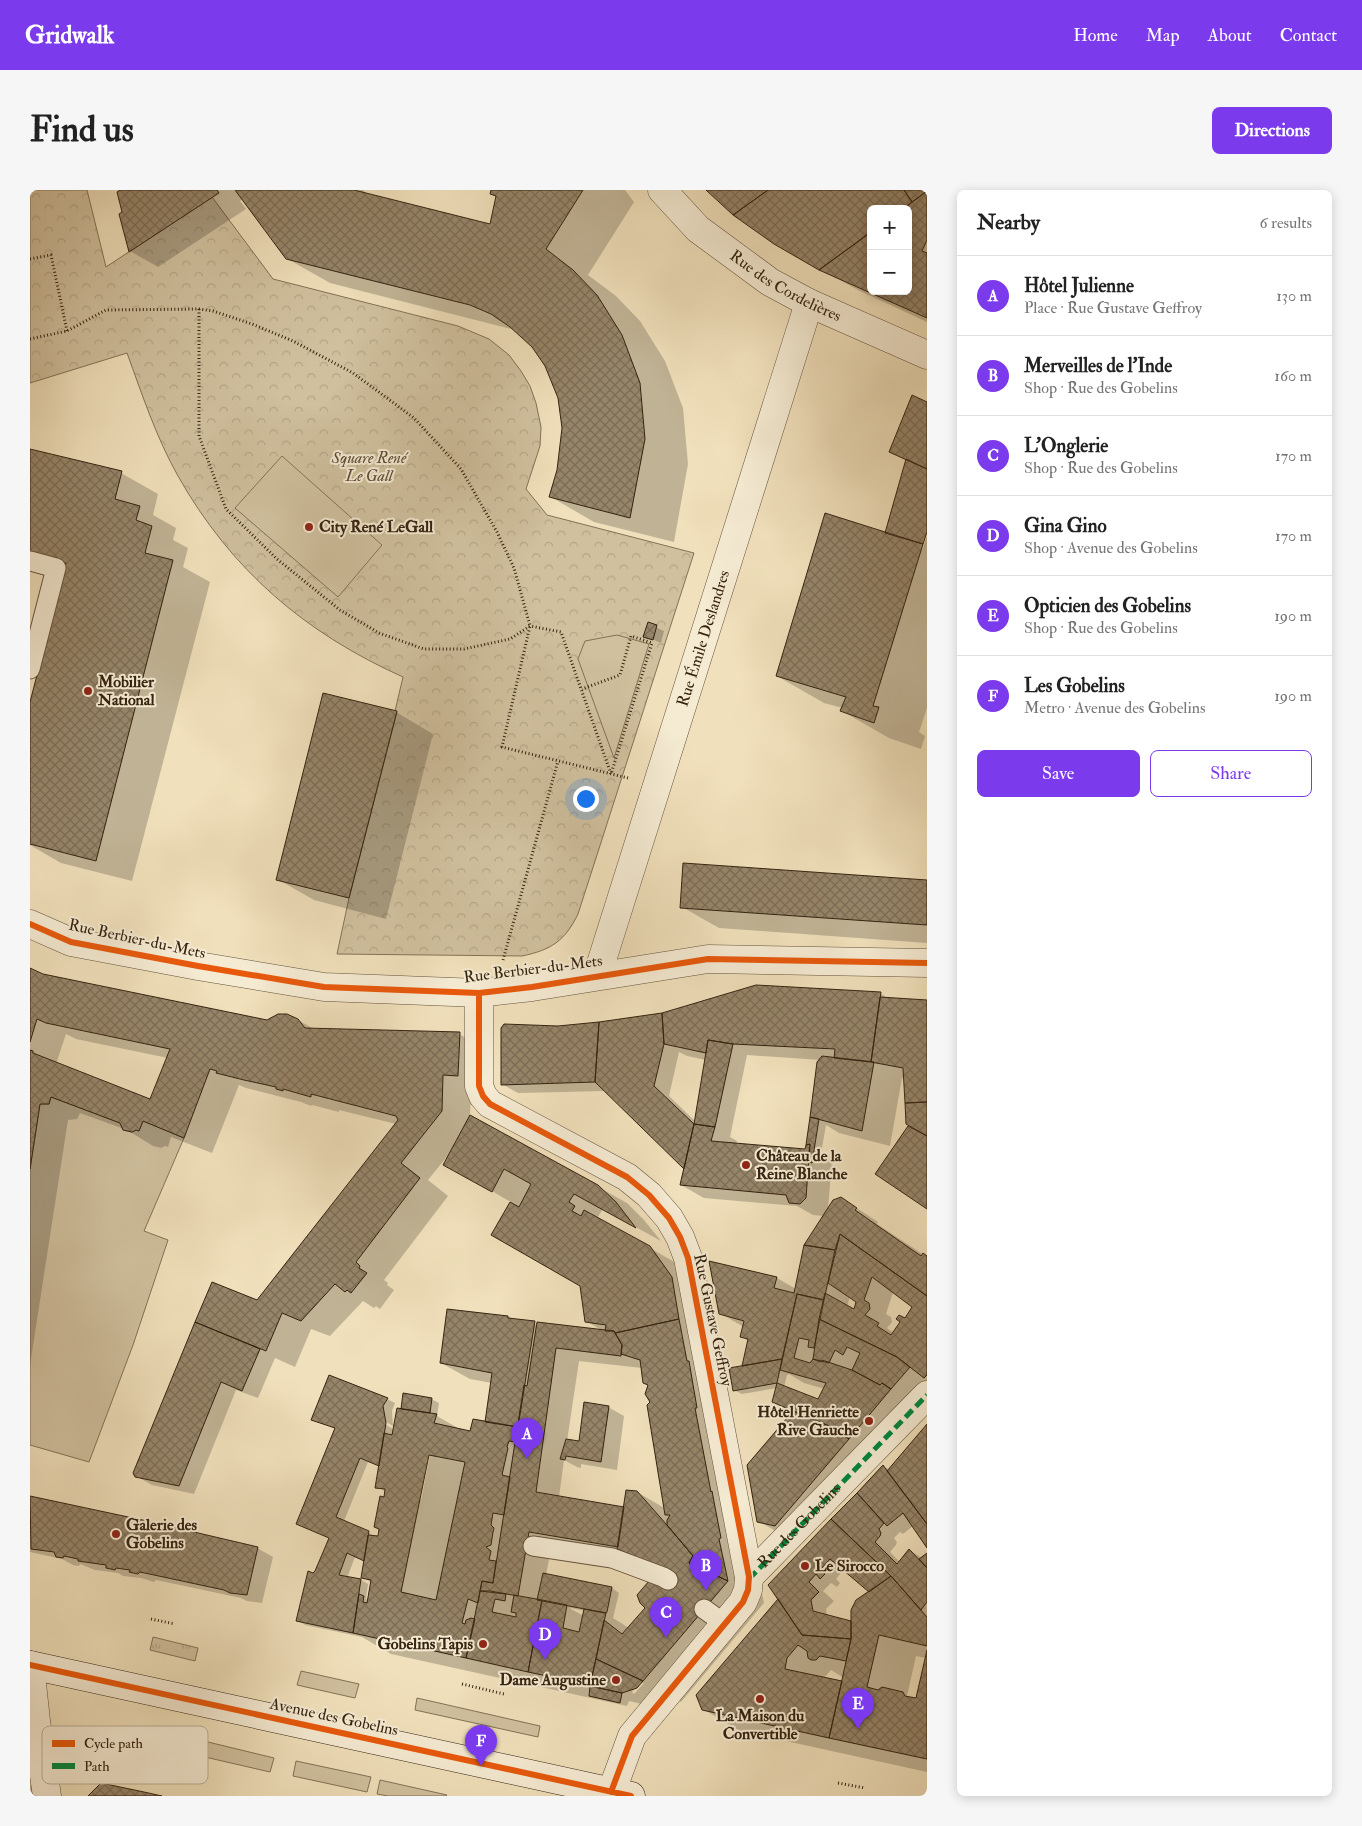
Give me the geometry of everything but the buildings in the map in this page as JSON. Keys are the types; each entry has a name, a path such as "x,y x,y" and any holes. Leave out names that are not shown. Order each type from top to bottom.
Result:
{"street":[{"name":"Rue des Cordelières","path":"662,190 698,229 770,282 809,303 927,355"},
{"name":"Rue Émile Deslandres","path":"597,976 809,303"},
{"name":"Rue Berbier-du-Mets","path":"30,924 71,942 324,987 489,992 708,959 927,963"},
{"name":"Rue Gustave Geffroy","path":"489,992 479,1086 483,1096 490,1104 627,1177 649,1196 669,1218 680,1237 688,1258 749,1577"},
{"name":"Rue des Gobelins","path":"617,1795 632,1736 715,1616 743,1602 748,1590 749,1577 927,1395"},
{"name":"Avenue des Gobelins","path":"30,1665 617,1795"},
{"path":"30,1665 42,1762"}],"lane":[{"path":"30,561 56,568 30,669"},
{"path":"533,1546 612,1558 668,1580"}],"path":[{"path":"30,259 50,255 66,331"},
{"path":"199,309 199,436 226,509 276,559 348,614 379,633 424,649 464,649 510,639 530,626 561,632 611,774"},
{"path":"30,339 66,331 106,310 199,309 213,311 252,324 293,341 353,373 414,418 461,470 497,532 514,568 530,626 502,747 628,779"},
{"path":"582,689 620,675 631,636 652,643 611,774"},
{"path":"489,992 504,956 558,761"},
{"path":"151,1619 175,1624"},
{"path":"462,1684 504,1694"},
{"path":"838,1783 865,1788"}],"green space":[{"name":"Square René Le Gall","path":"30,190 87,190 106,267 212,197 273,279 458,326 489,339 509,355 521,371 530,386 536,403 541,427 540,446 526,489 547,515 694,553 578,914 568,931 556,943 541,951 522,956 337,954 349,898 397,712 395,711 403,677 367,660 303,619 247,569 222,541 199,510 170,461 150,415 127,353 30,383"},
{"name":"City René LeGall","path":"282,456 382,545 338,597 235,508"},
{"path":"617,635 649,644 614,758 578,659 585,641"},
{"path":"51,1097 120,1123 123,1130 139,1131 143,1121 184,1138 144,1231 168,1240 133,1345 89,1462 30,1445 30,1169 40,1104 49,1104"},
{"path":"153,1637 198,1648 195,1661 150,1650"},
{"path":"301,1671 359,1684 355,1698 297,1685"},
{"path":"417,1698 540,1726 538,1737 415,1710"},
{"path":"208,1742 274,1758 270,1772 208,1758"},
{"path":"296,1761 371,1777 367,1792 293,1776"},
{"path":"380,1780 447,1795 388,1796 377,1794"}],"marked path":[{"path":"749,1579 927,1395"}],"cycle path":[{"path":"30,924 71,942 324,987 479,993 532,987 708,959 927,963"},
{"path":"479,993 479,1086 483,1096 490,1104 627,1177 649,1195 669,1218 680,1237 688,1258 749,1577 748,1590 743,1602 632,1736 611,1792"},
{"path":"30,1665 631,1796"}],"place":[{"name":"City René LeGall","path":"309,527"},
{"name":"Mobilier National","path":"88,691"},
{"name":"Château de la Reine Blanche","path":"746,1165"},
{"name":"Hôtel Henriette Rive Gauche","path":"869,1421"},
{"name":"Hôtel Julienne","path":"527,1459"},
{"name":"Galerie des Gobelins","path":"116,1534"},
{"name":"Le Sirocco","path":"805,1566"},
{"name":"Merveilles de l'Inde","path":"706,1591"},
{"name":"L'Onglerie","path":"666,1638"},
{"name":"Gobelins Tapis","path":"483,1644"},
{"name":"Gina Gino","path":"545,1660"},
{"name":"Dame Augustine","path":"616,1680"},
{"name":"La Maison du Convertible","path":"760,1699"},
{"name":"Opticien des Gobelins","path":"858,1729"},
{"name":"Les Gobelins","path":"481,1766"}]}
